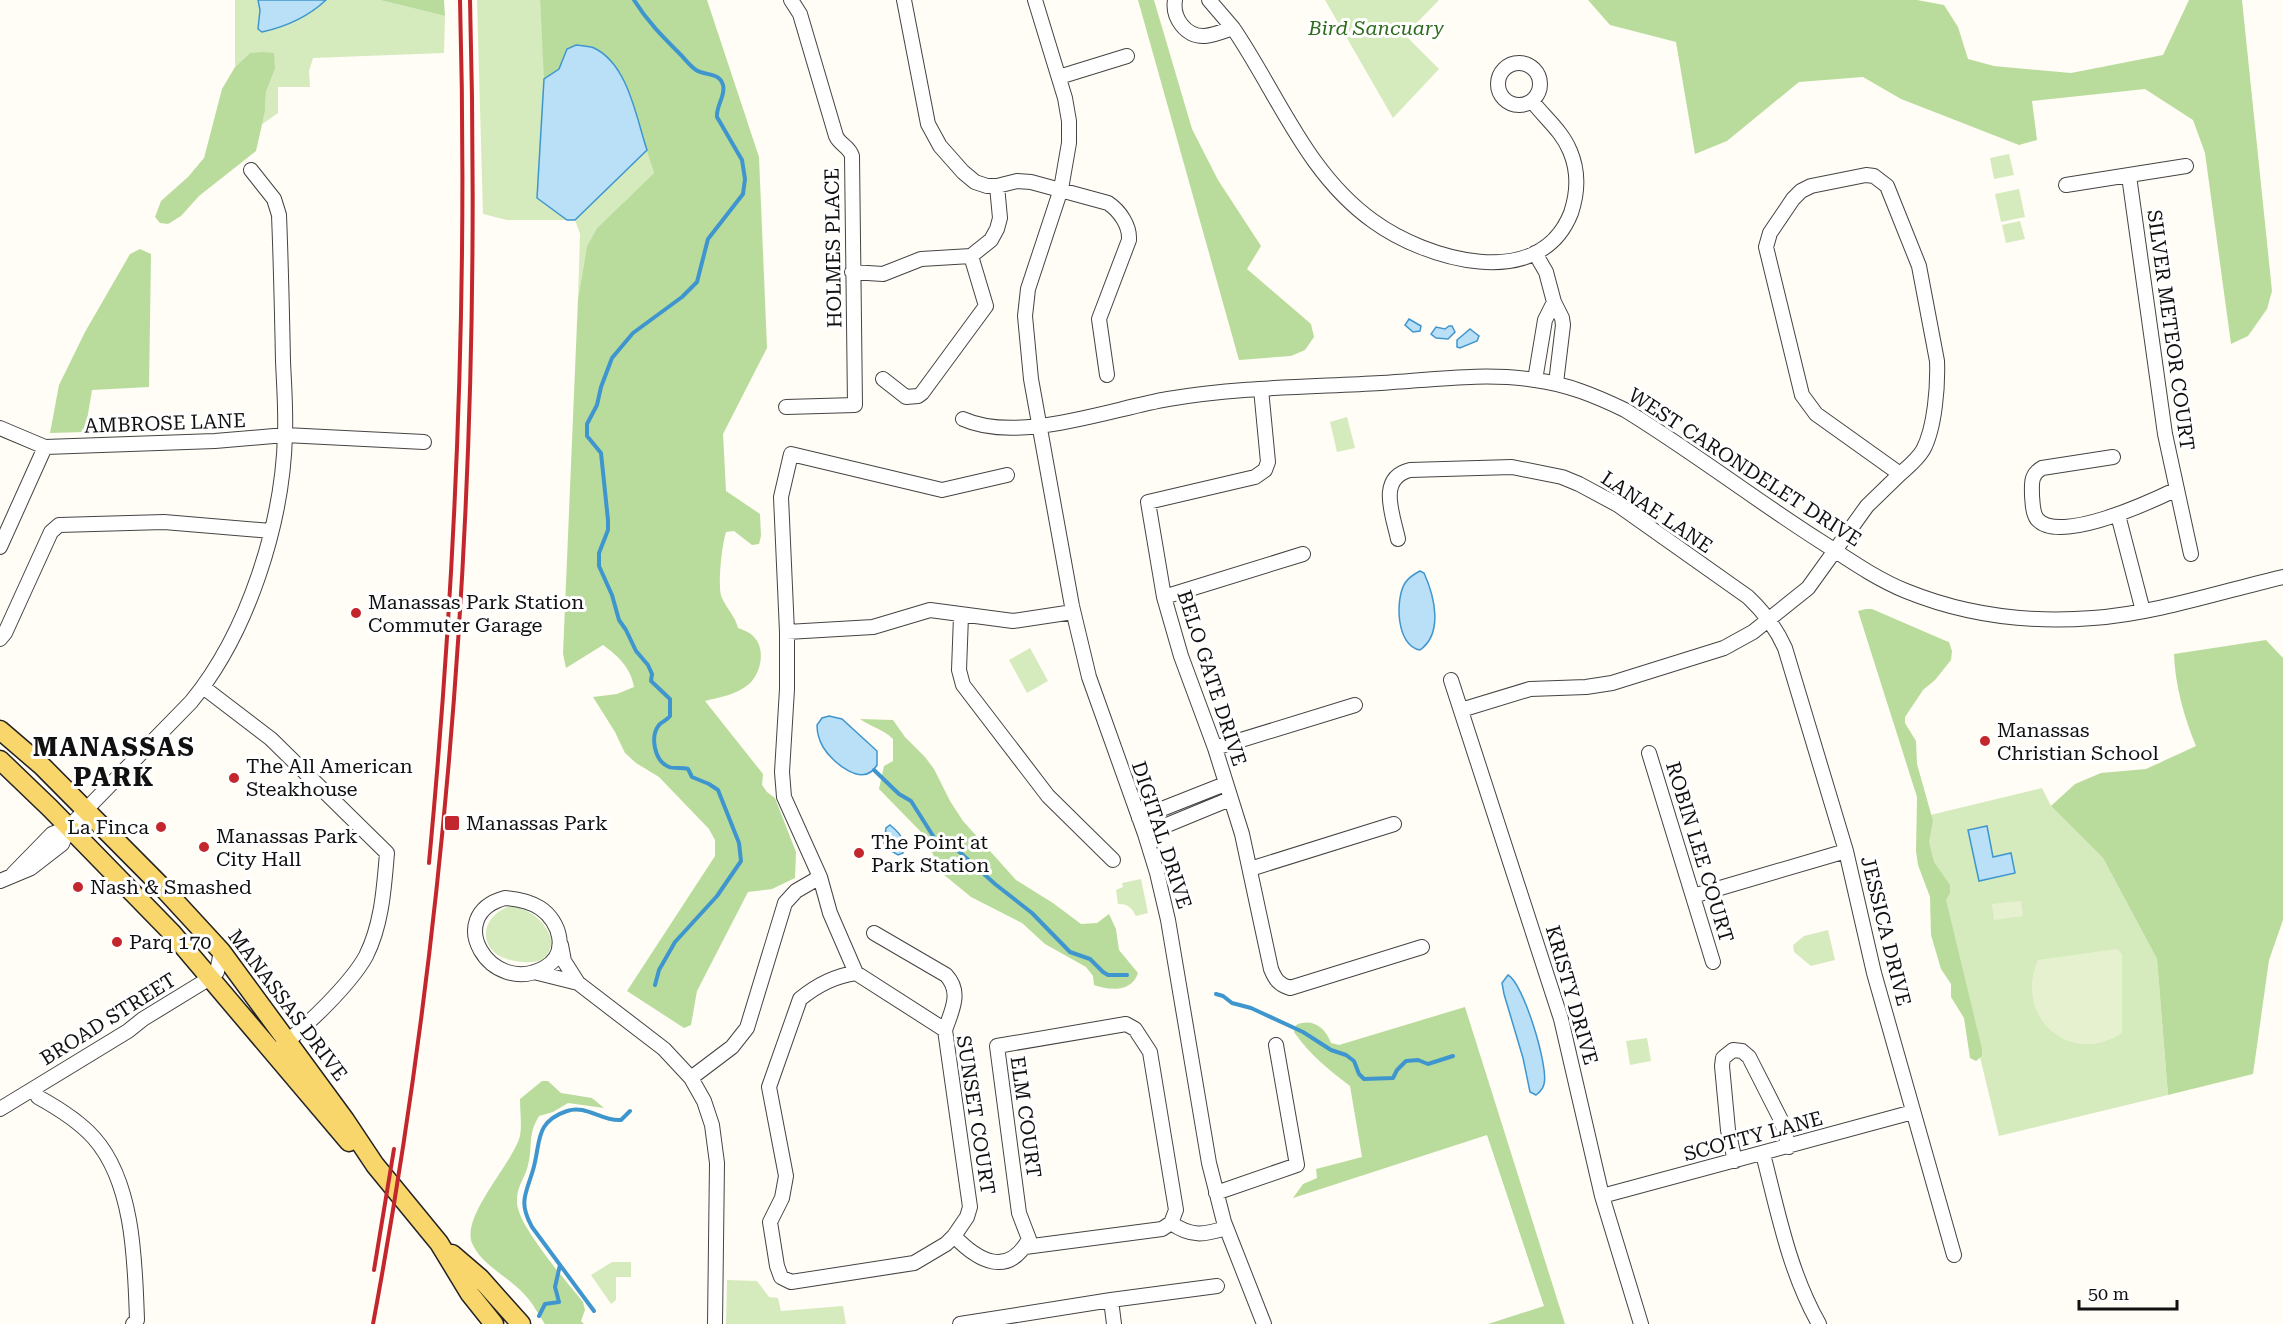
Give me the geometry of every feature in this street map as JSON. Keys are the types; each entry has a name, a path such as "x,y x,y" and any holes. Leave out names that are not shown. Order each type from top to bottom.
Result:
{"main road":[{"name":"MANASSAS DRIVE","path":"0,730 42,766 163,888 220,951 375,1165 439,1243 470,1294 494,1324"},
{"name":"MANASSAS DRIVE","path":"0,760 172,933 342,1136 375,1165"},
{"name":"MANASSAS DRIVE","path":"439,1243 480,1278 521,1324"}],"street":[{"name":"HOLMES PLACE","path":"786,407 855,405 852,156 836,136 800,14 791,0"},
{"path":"904,0 928,124 949,158 969,178 987,186 1017,181 1031,182 1111,204 1128,228 1129,240 1099,319 1107,375"},
{"name":"DIGITAL DRIVE","path":"1035,0 1065,98 1069,129 1066,166 1061,189 1028,289 1025,315 1031,379 1039,426 1073,612 1089,677 1158,873 1216,1193 1226,1228 1264,1324"},
{"path":"1175,0 1176,15 1181,25 1189,32 1205,36 1233,28"},
{"path":"1209,0 1252,55 1296,136 1313,161 1350,203 1373,221 1409,243 1439,254 1472,261 1517,260 1535,253 1549,243 1563,228 1578,190 1575,167 1570,151 1557,130 1532,100"},
{"path":"1059,76 1127,56"},
{"path":"2066,185 2186,166"},
{"path":"0,881 31,868 62,844 69,827 161,735 203,687 231,641 259,576 271,531 280,482 285,435 279,215 274,199 251,170"},
{"path":"1461,710 1530,689 1586,687 1626,679 1724,648 1741,640 1808,588 1867,506 1915,462 1926,442 1933,416 1938,374 1919,266 1887,186 1882,180 1866,175 1811,186 1792,199 1770,233 1766,248 1802,395 1816,414 1900,474"},
{"name":"SILVER METEOR COURT","path":"2129,176 2159,394 2191,554"},
{"path":"852,272 883,274 921,259 971,256 986,244 997,230 1000,218 997,186"},
{"path":"1535,253 1549,281 1554,302 1562,318 1556,383"},
{"path":"883,380 906,397 918,396 986,306 971,256"},
{"path":"1535,380 1545,320 1554,302"},
{"name":"WEST CARONDELET DRIVE","path":"963,419 974,424 992,427 1039,426 1169,399 1262,389 1467,378 1535,380 1556,383 1598,397 1625,410 1877,577 1905,591 1958,608 2015,618 2056,620 2095,618 2143,611 2283,577"},
{"name":"BELO GATE DRIVE","path":"1262,389 1268,455 1265,470 1255,477 1148,502 1164,597 1181,656 1215,748 1230,799 1250,869 1274,979 1284,987 1290,988 1422,947"},
{"path":"0,428 45,447 0,547"},
{"name":"AMBROSE LANE","path":"45,447 215,441 285,435 424,442"},
{"path":"856,973 830,913 820,877 784,796 782,772 788,632 781,496 791,454 942,490 1007,475"},
{"path":"2113,457 2042,468 2036,472 2032,483 2033,511 2043,524 2051,526 2091,524 2118,515 2177,489"},
{"name":"LANAE LANE","path":"1398,539 1389,491 1394,477 1402,472 1512,466 1540,471 1579,484 1618,505 1748,597 1769,620"},
{"path":"2118,515 2143,611"},
{"path":"0,639 5,633 51,532 59,525 164,522 271,531"},
{"path":"1164,597 1303,554"},
{"path":"788,632 873,627 930,610 961,616 1014,621 1073,612"},
{"path":"961,616 959,663 963,685 1048,796 1113,860"},
{"name":"JESSICA DRIVE","path":"1769,620 1785,648 1846,851 1872,964 1954,1255"},
{"name":"KRISTY DRIVE","path":"1451,681 1561,1019 1602,1196 1641,1324"},
{"path":"203,687 272,739 387,853 382,902 365,957 338,991 273,1054"},
{"path":"1215,748 1354,705"},
{"name":"ROBIN LEE COURT","path":"1649,753 1713,962"},
{"name":"BELO GATE DRIVE","path":"1139,818 1225,783"},
{"path":"1145,834 1230,799"},
{"path":"1250,869 1394,824"},
{"path":"1693,896 1846,851"},
{"path":"691,1078 732,1047 747,1028 784,903 796,891 820,877"},
{"path":"561,945 558,954 544,968 524,974 505,971 489,963 483,957 478,948 475,930 482,912 488,906 505,898 524,900 541,908 556,926 560,936 564,961 578,983 664,1049 691,1078 704,1101 716,1146 715,1324"},
{"path":"874,933 946,975 953,983 956,992 945,1030"},
{"path":"210,978 217,972 220,951"},
{"path":"534,972 578,983"},
{"name":"SUNSET COURT","path":"856,973 945,1030 970,1207 967,1217 954,1236 936,1251 904,1266 791,1282 781,1277 777,1266 770,1222 782,1198 786,1176 770,1087 800,999 838,975 856,973"},
{"name":"BROAD STREET","path":"0,1109 210,978"},
{"name":"ELM COURT","path":"1025,1247 1029,1239 1019,1213 997,1046 1126,1024 1135,1029 1150,1052 1176,1210 1171,1223"},
{"path":"1216,1193 1298,1165 1276,1045"},
{"path":"1736,1161 1728,1130 1722,1066 1723,1058 1733,1050 1742,1051 1749,1057 1780,1120 1789,1147"},
{"path":"38,1097 80,1125 94,1139 114,1172 125,1206 132,1239 137,1320 133,1324"},
{"name":"SCOTTY LANE","path":"1602,1196 1913,1112"},
{"path":"1763,1154 1796,1278 1819,1324"},
{"path":"954,1236 975,1255 990,1263 1004,1262 1018,1255 1025,1247 1162,1229 1171,1223 1184,1232 1198,1234 1226,1228"},
{"path":"960,1324 1217,1286"},
{"path":"1111,1300 1114,1324"}],"green space":[{"path":"235,0 380,0 445,16 444,53 313,58 309,71 310,87 278,87 278,113 261,125 265,111 266,92 275,69 250,53 235,67"},
{"path":"380,0 444,0 445,16"},
{"path":"477,0 540,0 545,78 621,73 654,173 597,228 587,246 578,299 580,234 575,220 507,220 483,214"},
{"path":"540,0 707,0 759,157 767,348 723,434 726,491 760,514 761,536 759,544 752,545 734,531 726,532 720,585 722,598 738,628 751,634 758,642 761,661 757,674 744,688 705,701 763,774 762,785 775,798 796,852 795,878 772,889 748,892 697,991 691,1025 684,1028 627,991 715,856 715,840 709,829 659,777 636,763 625,753 593,697 617,694 634,687 623,663 603,645 566,668 563,654 578,299 587,246 597,228 654,173 621,73 567,49 559,69 544,79"},
{"path":"1138,0 1154,0 1192,129 1218,180 1261,246 1247,269 1311,324 1314,337 1305,350 1291,356 1239,360"},
{"name":"Bird Sancuary","path":"1325,0 1439,0 1405,35 1439,69 1393,118"},
{"path":"1588,0 1917,0 1944,5 1958,27 1968,59 1994,66 2071,73 2163,55 2189,0 2242,0 2272,291 2267,309 2248,336 2231,344 2205,153 2193,120 2145,89 2032,101 2037,140 2019,145 1901,99 1863,77 1799,82 1727,141 1695,154 1676,42 1610,25"},
{"path":"250,53 274,53 275,69 266,92 265,111 256,151 199,196 181,216 168,224 160,223 155,217 161,201 188,177 204,158 222,89 235,67"},
{"path":"2009,154 2014,175 1994,179 1990,158"},
{"path":"2019,189 2025,217 2001,222 1995,194"},
{"path":"2020,221 2025,239 2006,243 2002,225"},
{"path":"140,249 151,254 149,387 92,390 85,432 50,433 59,385 85,332 130,254"},
{"path":"1347,417 1355,448 1337,452 1330,422"},
{"path":"1872,609 1949,642 1952,651 1951,660 1935,680 1923,690 1905,717 1905,723 1916,741 1917,764 1933,821 1929,842 1934,862 1950,885 1950,893 1946,900 1982,1049 1982,1056 1976,1061 1970,1058 1964,1018 1951,997 1951,984 1941,969 1931,935 1930,897 1918,865 1916,851 1917,797 1858,611"},
{"path":"2266,640 2283,658 2283,920 2269,960 2253,1074 2168,1095 2157,959 2103,858 2051,806 2075,784 2101,773 2146,769 2196,746 2181,701 2174,654"},
{"path":"1030,648 1048,681 1027,693 1009,660"},
{"path":"860,719 893,720 934,769 963,821 1016,880 1081,924 1097,923 1109,914 1116,929 1119,950 1138,973 1131,984 1113,989 1094,985 1093,976 1086,967 1045,944 1022,923 971,897 943,874 922,833 879,789 884,766 893,761 893,739"},
{"path":"2042,788 2051,806 2103,858 2157,959 2168,1095 1999,1136 1922,817"},
{"path":"1141,879 1148,913 1136,916 1129,907 1118,904 1116,890 1123,887 1122,883"},
{"path":"2021,901 2023,916 1994,920 1992,904"},
{"path":"511,906 532,914 547,929 552,943 548,954 543,959 532,962 511,960 498,955 489,945 486,938 488,924 497,913"},
{"path":"1828,930 1835,960 1811,966 1794,952 1793,945 1804,936"},
{"path":"2117,949 2122,954 2122,1033 2102,1042 2083,1044 2066,1040 2051,1031 2040,1017 2033,1000 2032,981 2038,960"},
{"path":"1465,1007 1565,1324 1488,1324 1544,1306 1487,1135 1293,1198 1303,1184 1317,1178 1316,1169 1362,1157 1350,1086 1306,1048 1294,1032 1296,1025 1313,1023 1322,1028 1331,1043 1339,1045"},
{"path":"1647,1038 1651,1061 1630,1065 1626,1041"},
{"path":"542,1081 548,1081 561,1093 592,1098 604,1108 568,1103 553,1112 539,1116 532,1131 530,1157 517,1197 519,1213 525,1225 555,1268 583,1302 585,1310 581,1321 584,1324 545,1324 527,1297 488,1264 472,1243 471,1232 474,1219 520,1136 520,1099"},
{"path":"612,1262 631,1262 631,1277 616,1277 616,1300 611,1304 591,1275"},
{"path":"727,1280 757,1281 769,1297 778,1298 781,1311 843,1306 846,1324 726,1324"}],"water":[{"path":"258,0 326,0 296,20 262,32 258,29 260,10"},
{"path":"576,45 594,48 615,66 629,93 647,150 575,220 567,220 537,198 544,79 559,69 567,49"},
{"path":"1409,319 1421,326 1420,331 1413,332 1405,325"},
{"path":"1452,326 1455,332 1448,339 1436,338 1431,334 1436,327 1445,329"},
{"path":"1470,329 1479,336 1477,341 1460,348 1457,347 1457,340"},
{"path":"1420,571 1424,573 1428,582 1435,613 1432,634 1420,650 1412,647 1406,640 1402,631 1399,610 1405,583"},
{"path":"829,716 842,719 877,751 877,765 871,772 856,774 848,771 827,753 819,739 817,725 822,718"},
{"path":"890,825 902,840 903,853 898,855 888,849 884,843 886,828"},
{"path":"1987,826 1993,857 2011,853 2015,873 1979,881 1968,830"},
{"path":"1508,975 1521,993 1534,1026 1543,1061 1544,1084 1536,1095 1530,1092 1523,1058 1504,994 1502,983"}],"waterway":[{"path":"634,0 655,28 692,67 715,76 721,81 724,89 717,117 742,160 745,179 743,194 708,239 697,282 682,297 633,333 612,358 597,405 587,424 587,436 601,453 608,520 608,530 599,553 599,566 612,595 619,620 636,651 648,665 652,674 651,681 670,699 670,716 656,730 654,742 657,754 669,767 688,769 692,777 718,790 739,843 741,861 717,896 675,942 659,970 655,985"},
{"path":"874,770 899,794 911,801 935,839 954,847 1032,913 1070,952 1090,959 1108,975 1127,975"},
{"path":"1216,994 1232,1003 1251,1008 1303,1032 1331,1050 1346,1055 1354,1061 1359,1074 1364,1079 1393,1078 1406,1061 1418,1060 1428,1064 1453,1056"},
{"path":"594,1311 532,1227 525,1211 526,1192 541,1134 549,1121 574,1109 614,1120 621,1120 630,1111"},
{"path":"539,1316 545,1304 559,1302 555,1287 560,1265"}],"railway":[{"path":"429,863 446,648 458,432 462,216 460,0"},
{"path":"373,1324 401,1160 424,996 442,830 456,665 466,498 471,332 473,166 470,0"},
{"path":"374,1270 394,1149"}],"place":[{"name":"Manassas Park Station Commuter Garage","path":"356,613"},
{"name":"Manassas Christian School","path":"1985,741"},
{"name":"The All American Steakhouse","path":"234,778"},
{"name":"Manassas Park","path":"452,823"},
{"name":"La Finca","path":"161,827"},
{"name":"Manassas Park City Hall","path":"204,847"},
{"name":"The Point at Park Station","path":"859,853"},
{"name":"Nash & Smashed","path":"78,887"},
{"name":"Parq 170","path":"117,942"}],"district":[{"name":"MANASSAS PARK","path":"114,762"}]}
